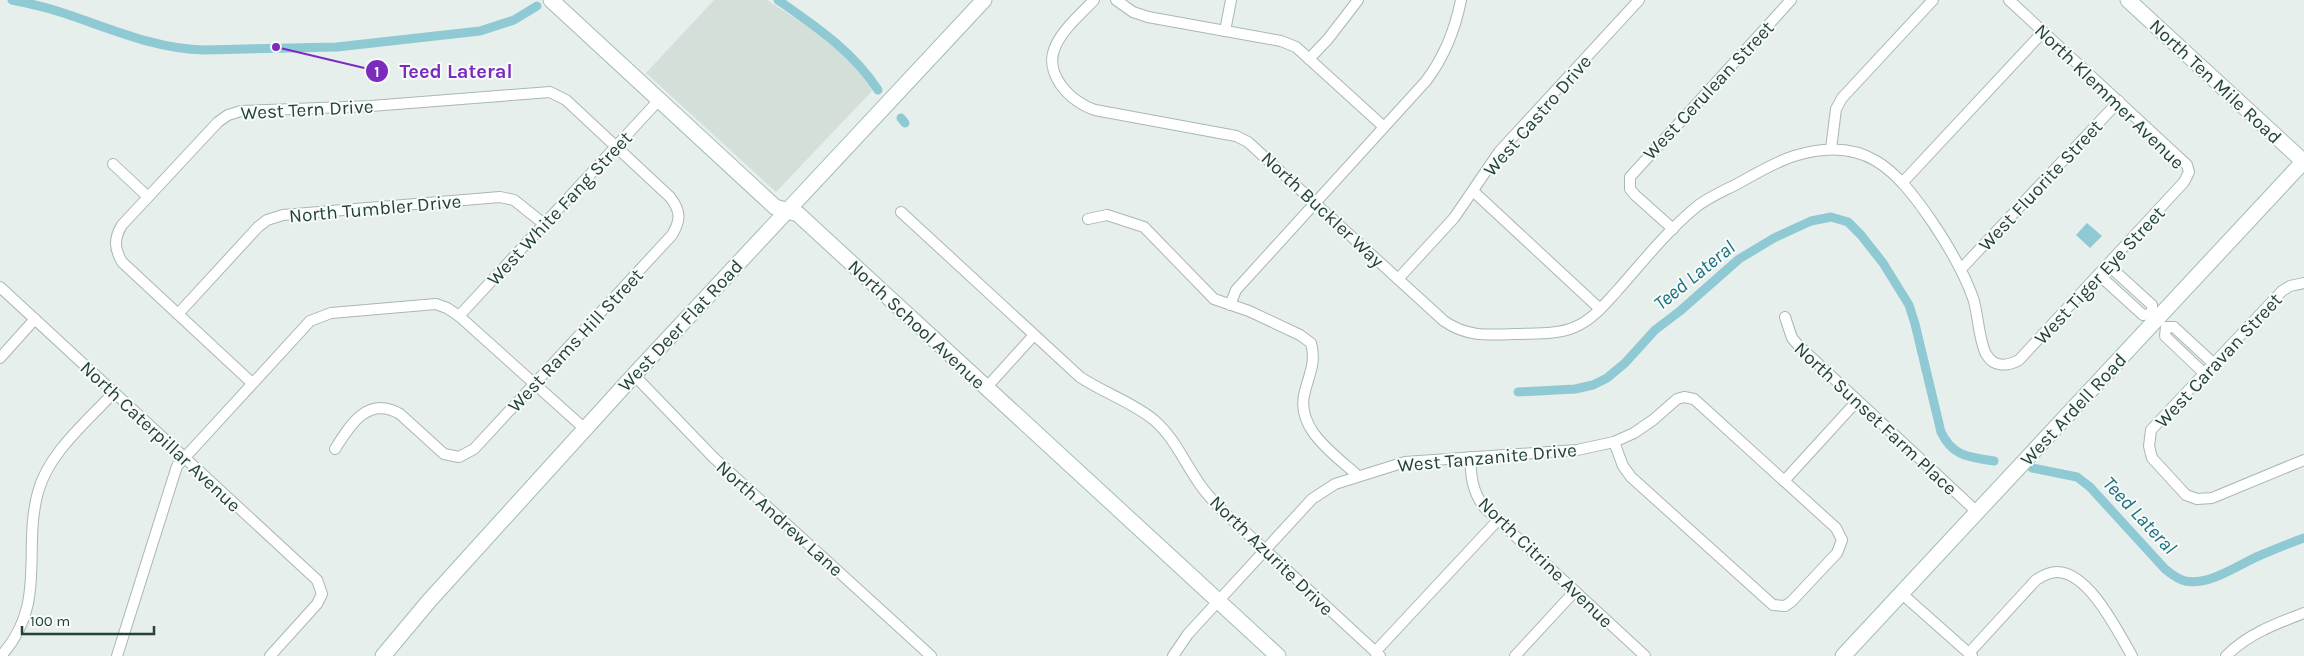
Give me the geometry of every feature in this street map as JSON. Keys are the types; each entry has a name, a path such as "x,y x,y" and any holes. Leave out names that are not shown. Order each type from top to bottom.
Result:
{"street":[{"name":"North School Avenue","path":"551,0 776,207 798,214 1278,656"},
{"name":"West Deer Flat Road","path":"388,654 429,601 634,375 984,0"},
{"name":"North Buckler Way","path":"1094,0 1062,34 1056,45 1053,66 1058,81 1064,89 1085,107 1236,136 1258,149 1444,321 1454,328 1474,335 1564,331 1583,323 1600,309 1673,229 1702,203 1784,159 1807,152 1831,148"},
{"path":"1116,0 1133,12 1148,17 1281,41 1296,48 1384,127"},
{"path":"1225,31 1231,0"},
{"path":"1310,59 1358,0"},
{"path":"1230,305 1236,290 1436,67 1450,39 1461,0"},
{"name":"West Castro Drive","path":"1398,279 1454,218 1499,152 1639,0"},
{"name":"West Cerulean Street","path":"1673,229 1634,195 1629,183 1634,171 1791,0"},
{"path":"1933,0 1842,98 1835,115 1831,148 1848,150 1874,159 1903,182 1953,253 1961,269"},
{"name":"North Klemmer Avenue","path":"2009,0 2187,165 2188,172"},
{"name":"North Ten Mile Road","path":"2128,0 2304,162"},
{"path":"1903,182 2043,32"},
{"name":"West Tern Drive","path":"178,314 122,262 115,250 116,234 218,122 228,115 241,111 371,106 550,92 566,100 616,146"},
{"name":"West White Fang Street","path":"460,316 659,100"},
{"name":"West Fluorite Street","path":"1961,269 2118,102"},
{"name":"West Rams Hill Street","path":"335,449 347,430 361,415 371,409 383,408 400,414 444,454 459,457 474,449 534,385 672,235 680,216 678,207 670,197 616,146"},
{"name":"West Ardell Road","path":"1843,656 2304,162"},
{"path":"113,164 148,197"},
{"name":"West Tiger Eye Street","path":"1961,269 1973,298 1986,355 2001,366 2009,366 2020,360 2099,275 2184,182 2188,172"},
{"path":"1473,191 1600,309"},
{"name":"North Tumbler Drive","path":"178,314 258,227 267,220 283,215 500,197 519,203 544,224"},
{"name":"North Azurite Drive","path":"901,212 1080,377 1096,388 1135,406 1154,421 1172,440 1201,486 1224,512 1377,654"},
{"path":"1088,219 1107,215 1144,227 1214,299 1249,310 1311,342 1315,357 1303,396 1303,409 1307,422 1313,434 1357,475"},
{"path":"2108,265 2152,306 2165,336 2205,374"},
{"path":"2099,275 2143,315 2174,326 2214,364"},
{"name":"West Caravan Street","path":"2302,283 2282,291 2152,430 2149,446 2152,458 2186,495 2197,499 2212,498 2304,460"},
{"name":"North Caterpillar Avenue","path":"0,287 317,580 322,594 317,604 270,656"},
{"path":"117,656 172,477 184,457 310,321 319,316 331,312 436,304 448,308 460,316 534,385 585,429"},
{"path":"178,314 252,383"},
{"name":"North Sunset Farm Place","path":"1785,317 1792,338 1798,345 1977,512"},
{"path":"0,358 35,319"},
{"path":"986,388 1034,334"},
{"name":"North Andrew Lane","path":"634,375 714,458 931,656"},
{"path":"1,656 16,637 28,608 35,507 43,478 58,454 114,392"},
{"name":"West Tanzanite Drive","path":"1173,656 1188,634 1312,500 1335,484 1357,475 1405,462 1577,450 1614,442 1634,433 1653,420 1677,399 1684,397 1694,399 1784,481"},
{"path":"1614,442 1623,466 1631,476 1769,603 1779,607 1791,602 1798,595 1837,553 1842,540 1836,528 1784,481 1857,401"},
{"name":"North Citrine Avenue","path":"1470,457 1472,487 1477,498 1498,520 1645,656"},
{"path":"1377,654 1498,520"},
{"path":"1901,593 1971,655 2036,580 2045,574 2057,572 2070,575 2106,612 2132,656"},
{"path":"1515,656 1575,591"},
{"path":"2226,656 2246,638 2268,626 2304,613"}],"shaded area":[{"path":"714,0 767,0 818,33 863,70 872,91 776,192 646,73"}],"water":[{"path":"2087,223 2102,236 2090,248 2076,235"}],"waterway":[{"name":"Teed Lateral","path":"12,0 51,9 129,36 166,46 204,50 337,47 480,31 514,20 537,6"},
{"name":"Teed Lateral","path":"778,0 845,51 878,90"},
{"name":"Teed Lateral","path":"901,118 905,123"},
{"name":"Teed Lateral","path":"1518,392 1575,389 1593,385 1607,378 1625,363 1655,330 1680,311 1739,259 1774,238 1811,221 1831,217 1848,222 1861,235 1883,263 1909,305 1941,432 1946,440 1956,451 1969,457 1994,461"},
{"name":"Teed Lateral","path":"2032,468 2077,477 2090,487 2165,569 2177,578 2185,581 2195,582 2214,577 2304,538"}],"place":[{"name":"Teed Lateral","path":"276,47"}]}
